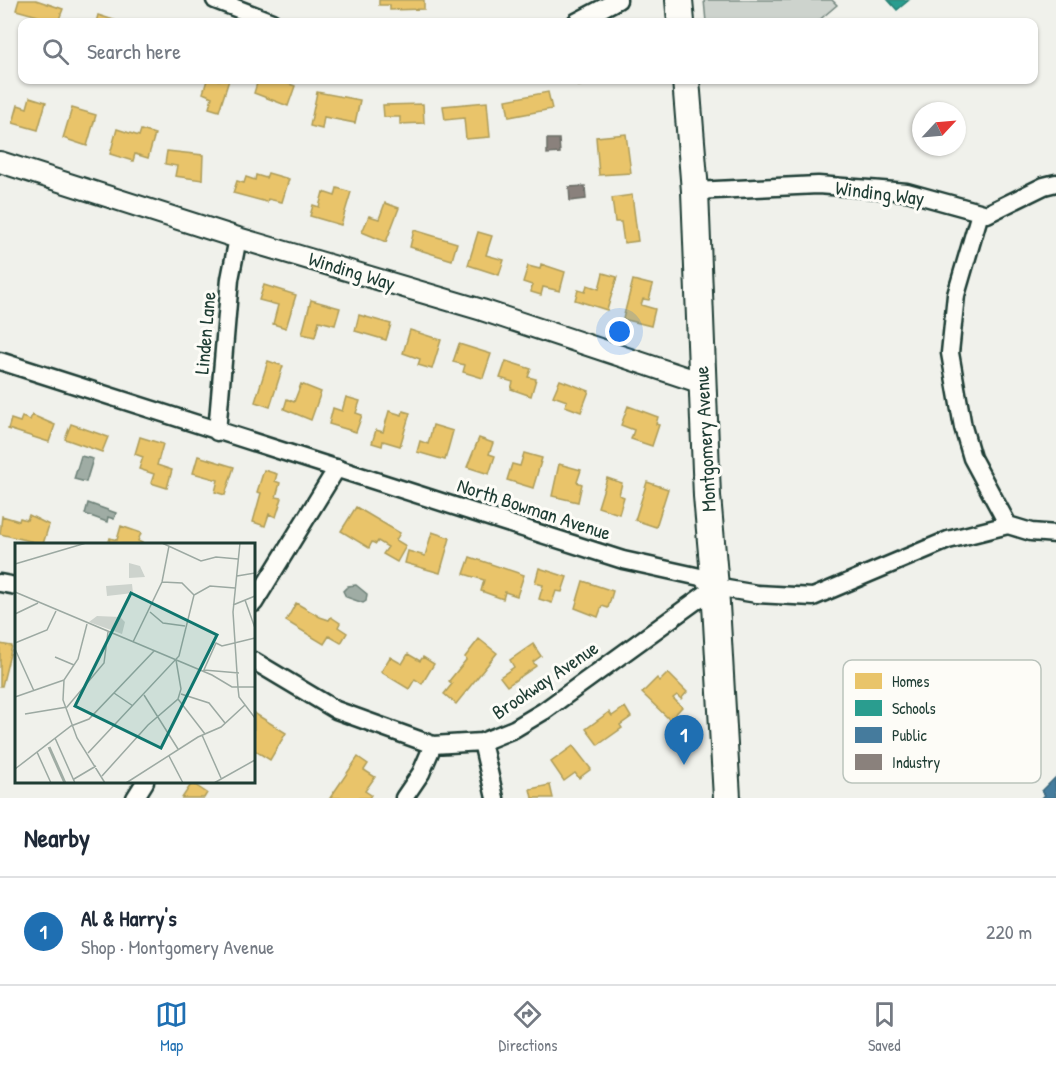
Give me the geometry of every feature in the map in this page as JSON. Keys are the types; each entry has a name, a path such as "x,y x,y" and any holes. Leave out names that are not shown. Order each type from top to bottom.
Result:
{"main road":[{"path":"679,0 681,18"},
{"name":"Montgomery Avenue","path":"686,84 695,191 707,496 715,587 727,798"}],"street":[{"path":"215,0 262,18"},
{"path":"584,18 618,0"},
{"name":"Winding Way","path":"0,162 238,238 482,310 702,383"},
{"path":"1008,525 972,458 963,427 950,353 956,295 980,213 987,214 1044,186 1056,183"},
{"name":"Winding Way","path":"695,191 818,185 907,192 980,213"},
{"name":"Linden Lane","path":"217,432 230,279 238,238"},
{"name":"North Bowman Avenue","path":"0,361 614,557 700,578 715,587 757,594 813,597 948,540 1008,525 1031,532 1056,534"},
{"path":"255,601 337,468"},
{"path":"0,583 15,586"},
{"name":"Brookway Avenue","path":"255,662 336,710 433,745 482,742 514,729 544,711 715,587"},
{"path":"482,742 495,798"},
{"path":"404,798 421,773 433,745"},
{"path":"135,798 144,783"}],"shaded area":[{"path":"704,0 832,0 837,5 822,18 706,18"},
{"path":"81,456 93,459 86,482 74,479"},
{"path":"88,503 116,513 114,519 108,517 107,522 85,514"},
{"path":"356,585 367,594 366,601 363,603 346,597 343,591 348,586"}],"building: Homes":[{"path":"19,0 36,0 63,9 60,18 37,18 38,16 16,10"},
{"path":"379,0 424,0 424,9 390,10 390,5 379,5"},
{"path":"206,84 228,84 219,111 209,108 212,97 203,93"},
{"path":"257,84 295,86 288,106 254,93"},
{"path":"317,92 360,100 355,123 324,117 322,129 310,126"},
{"path":"548,92 552,109 509,117 506,100"},
{"path":"30,97 46,102 38,130 13,123 18,105 27,108"},
{"path":"487,102 490,137 466,139 464,118 445,120 443,106"},
{"path":"423,104 424,123 400,124 400,117 384,117 383,105"},
{"path":"72,108 96,115 87,146 63,138"},
{"path":"117,129 139,136 141,130 155,134 148,158 135,154 133,161 110,154"},
{"path":"626,134 631,173 599,175 596,137"},
{"path":"167,151 203,155 202,180 175,176 177,166 165,164"},
{"path":"268,173 289,179 282,202 268,199 267,202 233,193 237,181 244,183 246,177 255,180 256,175 266,178"},
{"path":"337,188 351,192 341,225 310,216 313,205 319,207 323,192 335,196"},
{"path":"632,195 638,241 624,243 621,222 615,222 612,198"},
{"path":"385,203 399,208 386,242 362,232 369,216 379,219"},
{"path":"414,230 457,243 452,260 410,247"},
{"path":"478,232 492,236 486,255 504,260 499,275 468,265"},
{"path":"541,264 565,272 560,291 543,287 541,295 531,292 532,285 523,282 528,266 540,269"},
{"path":"603,273 617,277 607,310 575,300 578,290 585,292 587,285 599,289"},
{"path":"633,280 653,285 649,300 643,299 641,305 655,309 651,326 623,319"},
{"path":"264,285 296,295 286,328 273,324 278,305 259,300"},
{"path":"311,300 340,308 335,325 319,321 315,337 302,334"},
{"path":"359,315 391,324 386,340 355,331"},
{"path":"410,330 441,340 432,369 418,365 420,359 403,353"},
{"path":"459,344 491,354 483,378 463,372 465,365 453,362"},
{"path":"268,361 283,366 270,407 255,402"},
{"path":"506,361 531,369 528,377 536,379 531,396 511,389 513,382 500,378"},
{"path":"560,380 589,391 581,412 565,406 567,401 553,396"},
{"path":"301,384 321,392 311,420 284,409 287,399 294,402"},
{"path":"346,397 360,401 356,413 362,415 356,432 329,424 333,408 342,411"},
{"path":"628,406 658,417 656,424 659,425 652,446 631,439 634,430 621,425"},
{"path":"389,411 402,415 403,411 410,413 400,446 383,441 382,446 372,443 376,430 383,432"},
{"path":"32,415 55,425 49,442 8,429 11,419 20,422 22,417 30,420"},
{"path":"71,424 108,437 102,452 65,439"},
{"path":"433,425 453,431 445,460 417,452 420,441 428,444"},
{"path":"140,437 163,444 157,465 172,470 167,488 151,483 154,474 139,469 143,457 135,454"},
{"path":"479,438 493,443 489,454 495,456 489,474 467,467"},
{"path":"524,453 542,458 533,488 507,480 512,464 520,466"},
{"path":"198,456 234,467 225,495 215,492 218,480 193,473"},
{"path":"559,464 581,470 577,482 582,484 578,502 552,496"},
{"path":"264,470 277,474 275,481 280,483 276,497 282,498 276,517 269,514 265,526 253,522 261,493 257,492"},
{"path":"607,478 622,483 619,495 624,497 619,514 598,507"},
{"path":"647,482 668,489 656,527 635,520"},
{"path":"356,507 400,533 396,540 406,546 397,562 383,554 388,547 378,541 376,544 372,542 369,548 341,531"},
{"path":"29,515 49,525 43,543 0,534 2,516 19,521 20,518 27,520"},
{"path":"121,526 141,533 138,541 142,543 108,543 110,538 117,540"},
{"path":"432,532 450,538 440,573 405,563 408,551 425,556"},
{"path":"470,557 524,575 517,596 505,592 503,599 481,591 484,580 464,574"},
{"path":"539,568 567,577 562,592 556,591 552,603 539,599 543,585 535,583"},
{"path":"583,581 613,591 608,608 602,606 598,617 575,608"},
{"path":"296,603 320,617 329,620 331,617 340,623 338,627 347,633 341,643 329,636 324,644 286,621"},
{"path":"479,639 497,653 456,704 444,694 452,684 449,681"},
{"path":"0,644 12,646 2,686 0,686"},
{"path":"533,644 541,656 533,662 536,666 507,686 500,677 514,667 510,660"},
{"path":"408,654 420,661 423,657 434,664 422,684 415,679 409,689 381,672 390,657 402,664"},
{"path":"668,673 687,692 681,699 677,695 673,698 682,707 670,720 642,693 657,678 660,681"},
{"path":"625,707 631,717 620,725 622,728 598,745 586,729 609,712 612,716"},
{"path":"255,714 286,733 270,760 255,751"},
{"path":"573,746 591,769 579,778 575,773 564,781 551,762"},
{"path":"358,757 368,764 364,770 375,777 365,791 371,795 369,798 330,798"},
{"path":"192,783 207,793 204,798 182,798"},
{"path":"550,785 553,798 532,798 530,789"}],"building: Schools":[{"path":"888,0 909,0 897,10"}],"building: Public":[{"path":"1055,778 1056,798 1042,798 1045,795 1042,791"}],"building: Industry":[{"path":"547,139 559,139 560,153 547,154"},
{"path":"585,186 586,199 570,201 569,187"}],"place":[{"name":"Al & Harry's","path":"684,765"}]}
